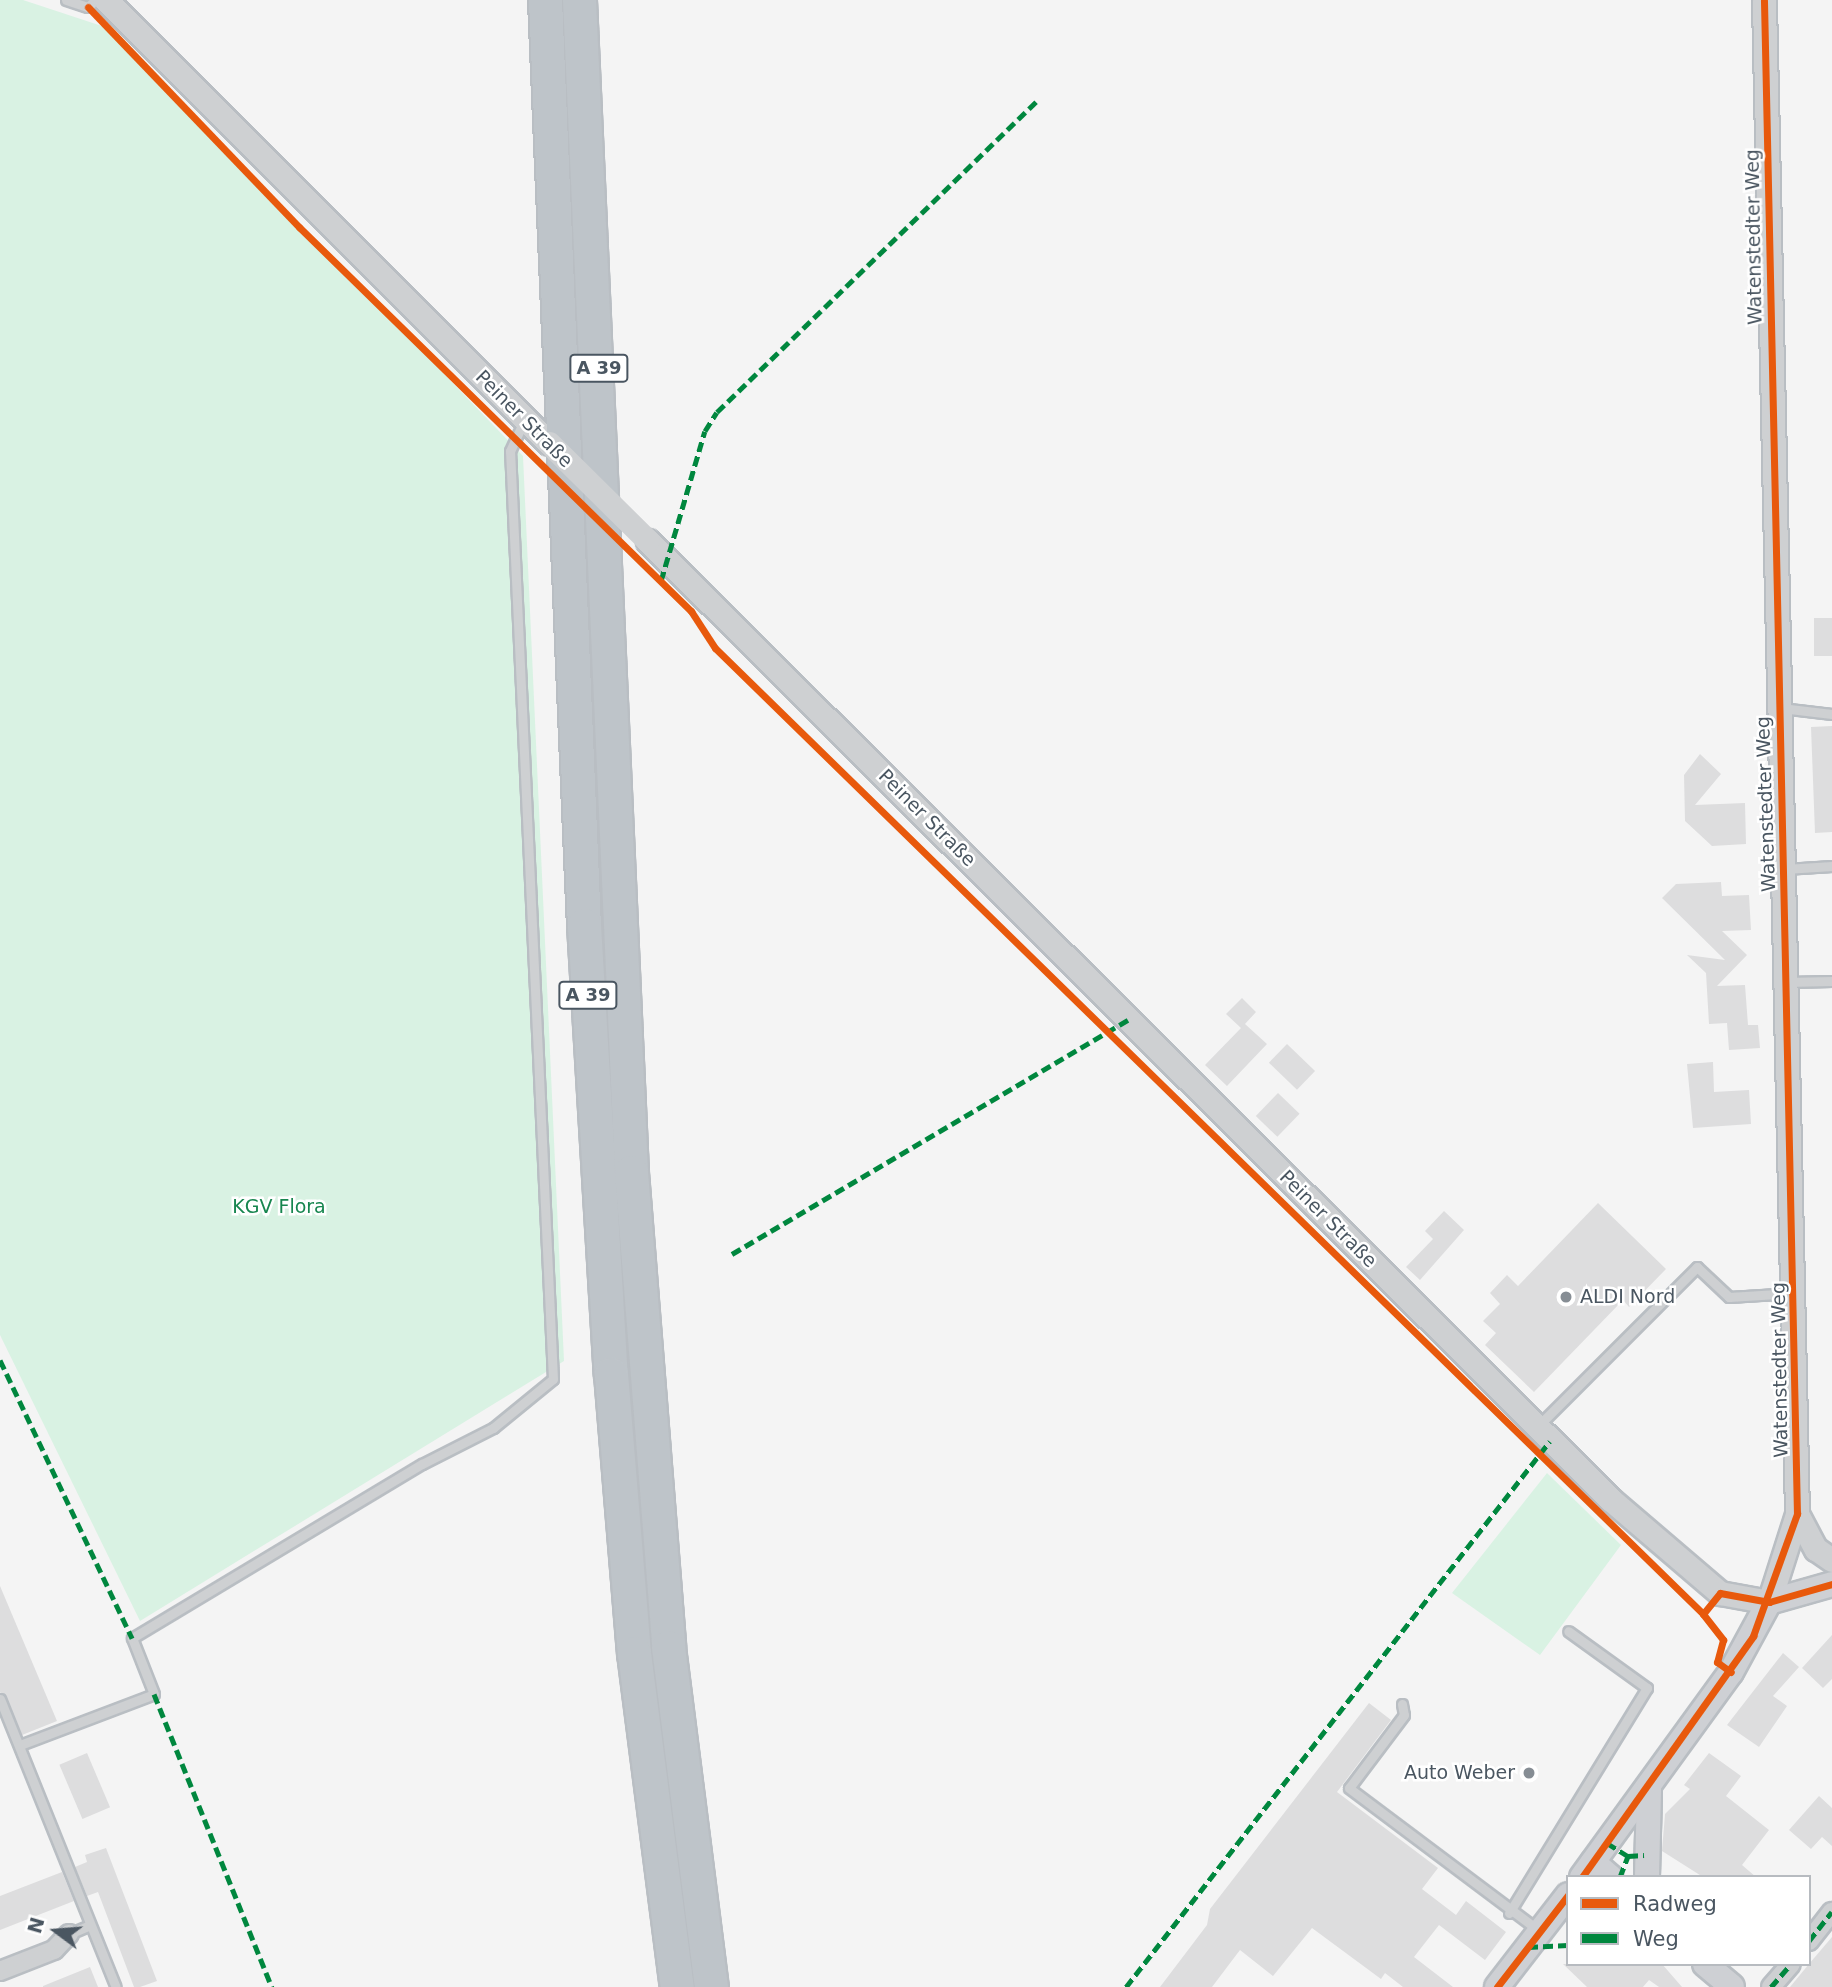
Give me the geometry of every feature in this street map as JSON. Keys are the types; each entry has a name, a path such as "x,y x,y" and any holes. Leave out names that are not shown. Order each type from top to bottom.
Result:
{"highway":[{"name":"A 39","path":"545,0 584,925 611,1374 634,1653 677,1987"},
{"name":"A 39","path":"579,0 632,1185 668,1647 711,1987"}],"main road":[{"path":"1595,1872 1649,1788 1731,1672 1769,1602 1832,1584"},
{"path":"1647,1875 1649,1788"},
{"path":"1497,1987 1566,1897"},
{"path":"1539,1931 1566,1924"},
{"path":"1707,1966 1732,1987"}],"street":[{"name":"Peiner Straße","path":"106,0 1537,1428 1720,1593 1769,1602"},
{"name":"Watenstedter Weg","path":"1764,0 1797,1514 1769,1602"},
{"path":"1797,1514 1815,1549 1832,1560"},
{"path":"1811,1938 1832,1912"},
{"path":"0,1971 54,1950 69,1934"},
{"path":"1771,1987 1789,1966"}],"lane":[{"path":"66,0 88,7 95,0"},
{"path":"20,1745 154,1695 131,1639 422,1464 493,1428 553,1379 510,451 525,420"},
{"path":"1779,708 1832,714"},
{"path":"1784,869 1832,866"},
{"path":"1786,982 1832,981"},
{"path":"1537,1428 1697,1267 1729,1297 1794,1293"},
{"path":"1509,1913 1647,1688 1568,1631"},
{"path":"0,1699 116,1987"},
{"path":"1402,1704 1404,1715 1349,1788 1509,1913 1539,1931"},
{"path":"69,1934 90,1925"}],"green space":[{"name":"KGV Flora","path":"0,0 23,0 111,29 523,456 564,1361 140,1621 0,1335"},
{"path":"1547,1473 1621,1545 1540,1655 1452,1593"}],"building":[{"path":"1814,618 1832,618 1832,656 1814,656"},
{"path":"1832,726 1832,832 1815,833 1811,727"},
{"path":"1700,754 1721,774 1695,805 1745,803 1746,844 1712,846 1685,821 1684,775"},
{"path":"1721,882 1722,896 1749,895 1751,930 1722,931 1747,955 1717,986 1745,985 1748,1025 1758,1025 1760,1048 1729,1050 1727,1023 1709,1024 1706,973 1687,955 1725,960 1662,898 1676,884"},
{"path":"1242,998 1256,1012 1245,1024 1267,1044 1227,1086 1205,1065 1241,1028 1226,1014"},
{"path":"1287,1044 1315,1071 1297,1090 1269,1063"},
{"path":"1713,1062 1714,1092 1749,1090 1751,1124 1693,1128 1687,1064"},
{"path":"1278,1093 1300,1114 1277,1137 1256,1116"},
{"name":"ALDI Nord","path":"1598,1203 1666,1269 1629,1307 1623,1300 1534,1392 1485,1345 1496,1333 1483,1321 1500,1304 1490,1293 1507,1275 1518,1286"},
{"path":"1444,1211 1464,1230 1420,1280 1406,1267 1433,1239 1425,1231"},
{"path":"0,1586 57,1721 22,1735 0,1692"},
{"path":"1832,1635 1832,1679 1823,1688 1802,1668"},
{"path":"1783,1653 1799,1667 1773,1696 1787,1706 1759,1747 1727,1725"},
{"path":"1369,1703 1391,1720 1337,1792 1438,1868 1422,1889 1456,1915 1466,1901 1506,1932 1485,1960 1439,1925 1414,1957 1453,1987 1403,1987 1385,1973 1381,1979 1312,1928 1273,1976 1240,1950 1212,1987 1160,1987 1207,1925 1210,1909"},
{"path":"87,1753 110,1807 82,1819 59,1765"},
{"path":"1709,1753 1741,1776 1726,1796 1769,1830 1742,1865 1754,1875 1700,1875 1662,1851 1665,1814 1690,1789 1684,1785"},
{"path":"1819,1796 1832,1808 1832,1846 1822,1837 1811,1849 1789,1830"},
{"path":"106,1848 157,1981 140,1987 134,1987 98,1892 87,1896 75,1867 87,1862 85,1855"},
{"path":"62,1872 74,1901 0,1930 0,1896"},
{"path":"1832,1937 1832,1987 1790,1987 1807,1966 1811,1966 1811,1962"},
{"path":"1563,1964 1664,1966 1682,1987 1659,1987 1649,1980 1643,1987 1587,1987"},
{"path":"90,1967 98,1987 43,1987 43,1986"}],"marked path":[{"path":"661,581 705,431 717,412 1039,99"},
{"path":"732,1254 1128,1020"},
{"path":"0,1360 132,1638"},
{"path":"1126,1987 1550,1441"},
{"path":"154,1694 272,1987"},
{"path":"1607,1843 1628,1856 1644,1855"},
{"path":"1621,1875 1628,1856"},
{"path":"1811,1938 1832,1912"},
{"path":"1528,1947 1566,1945"},
{"path":"1771,1987 1789,1966"}],"cycle path":[{"path":"1583,1875 1753,1636 1797,1514 1764,0"},
{"path":"88,7 299,227 691,611 715,648 1703,1614 1723,1640 1717,1662 1731,1672"},
{"path":"1703,1614 1720,1593 1769,1602 1832,1584"},
{"path":"1497,1987 1566,1898"}],"place":[{"name":"ALDI Nord","path":"1566,1297"},
{"name":"Auto Weber","path":"1529,1773"}]}
